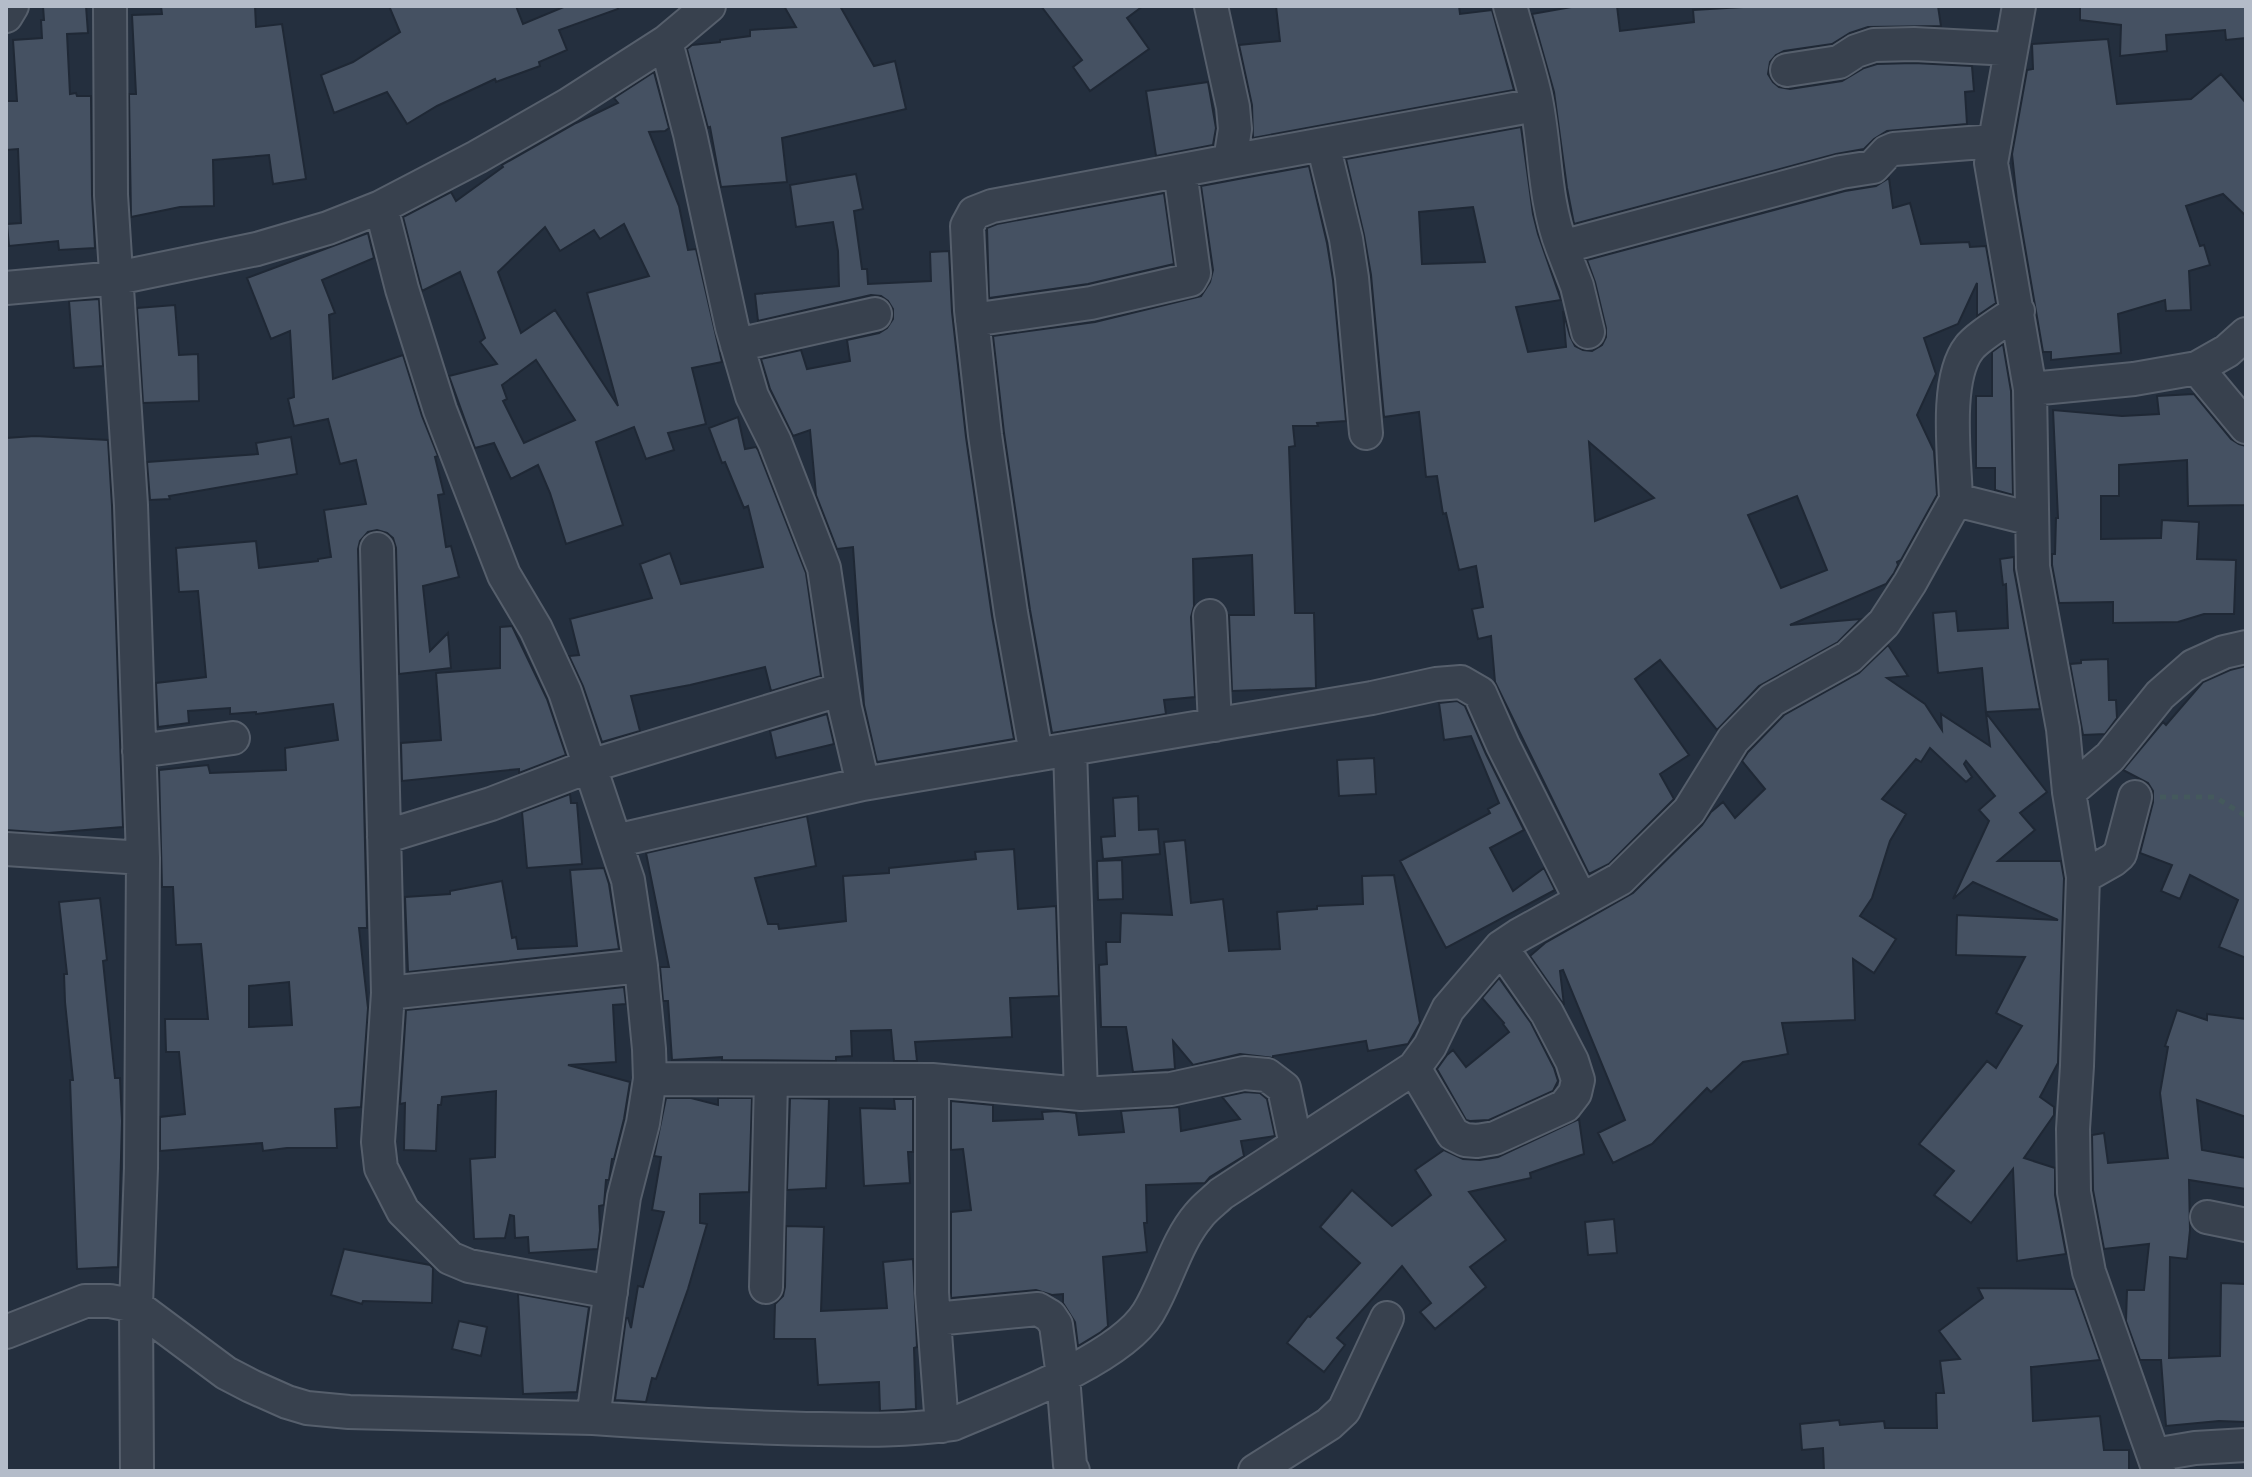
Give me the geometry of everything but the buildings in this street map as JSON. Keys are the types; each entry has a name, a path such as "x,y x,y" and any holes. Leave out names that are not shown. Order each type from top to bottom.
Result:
{"street":[{"path":"6,16 12,6"},
{"path":"110,6 111,195 131,505 143,858 141,1168 136,1306 137,1471"},
{"path":"6,288 117,278 257,249 328,228 381,207 555,112 666,42 709,6"},
{"path":"1211,6 1233,107 1235,129 1230,161"},
{"path":"1510,6 1536,105 1545,177 1557,234 1577,286 1588,332"},
{"path":"2019,6 1991,163 2030,389 2033,567 2063,729 2069,792 2083,877 2073,1129 2074,1192 2089,1272 2156,1463 2195,1448 2246,1445"},
{"path":"666,42 737,345 752,396 775,442 824,568 842,689 863,784"},
{"path":"1787,70 1839,62 1856,51 1874,45 2011,49"},
{"path":"1036,754 1011,613 972,320 967,226 974,213 992,206 1536,105"},
{"path":"1562,247 1826,176 1873,167 1894,149 1995,141"},
{"path":"1323,144 1352,278 1366,433"},
{"path":"972,320 1091,303 1190,280 1194,273 1180,171"},
{"path":"381,207 423,357 469,487 504,575 536,629 565,692 628,880 641,966 650,1079 643,1123 624,1197 593,1418"},
{"path":"6,1332 85,1301 110,1301 136,1306 226,1373 287,1402 307,1408 349,1412 593,1418 742,1428 902,1431 953,1424 1063,1376 1127,1338 1147,1315 1184,1238 1199,1215 1221,1194 1414,1068 1430,1046 1448,1009 1501,947 1577,891 1620,879 1689,811 1733,740 1772,700 1849,657 1884,623 1956,500 1953,399 1958,368 1969,347 2018,311"},
{"path":"737,345 875,314"},
{"path":"2030,389 2134,379 2197,368 2227,351 2246,334"},
{"path":"2197,368 2246,427"},
{"path":"1956,500 2032,519"},
{"path":"377,549 388,993 378,1142 381,1168 403,1211 450,1258 469,1266 611,1292"},
{"path":"1210,616 1215,725"},
{"path":"2069,792 2110,757 2160,695 2193,666 2224,652 2246,647"},
{"path":"615,841 863,784 1461,682 1480,693 1577,891"},
{"path":"384,837 491,804 590,766 842,689"},
{"path":"139,751 233,738"},
{"path":"1070,749 1081,1094"},
{"path":"2083,877 2120,854 2135,797"},
{"path":"6,849 143,858"},
{"path":"1414,1068 1453,1134 1465,1140 1495,1138 1565,1106 1575,1093 1578,1080 1572,1061 1547,1013 1501,947"},
{"path":"388,993 641,966"},
{"path":"650,1079 932,1080 1081,1094 1171,1089 1244,1073 1267,1075 1284,1088 1296,1145"},
{"path":"932,1080 932,1293 942,1426"},
{"path":"766,1287 771,1081"},
{"path":"2207,1217 2246,1225"},
{"path":"935,1319 1038,1309 1050,1316 1056,1325 1073,1471"},
{"path":"1255,1471 1329,1424 1344,1410 1387,1318"}],"path":[{"path":"2135,797 2215,797 2246,816"}]}
